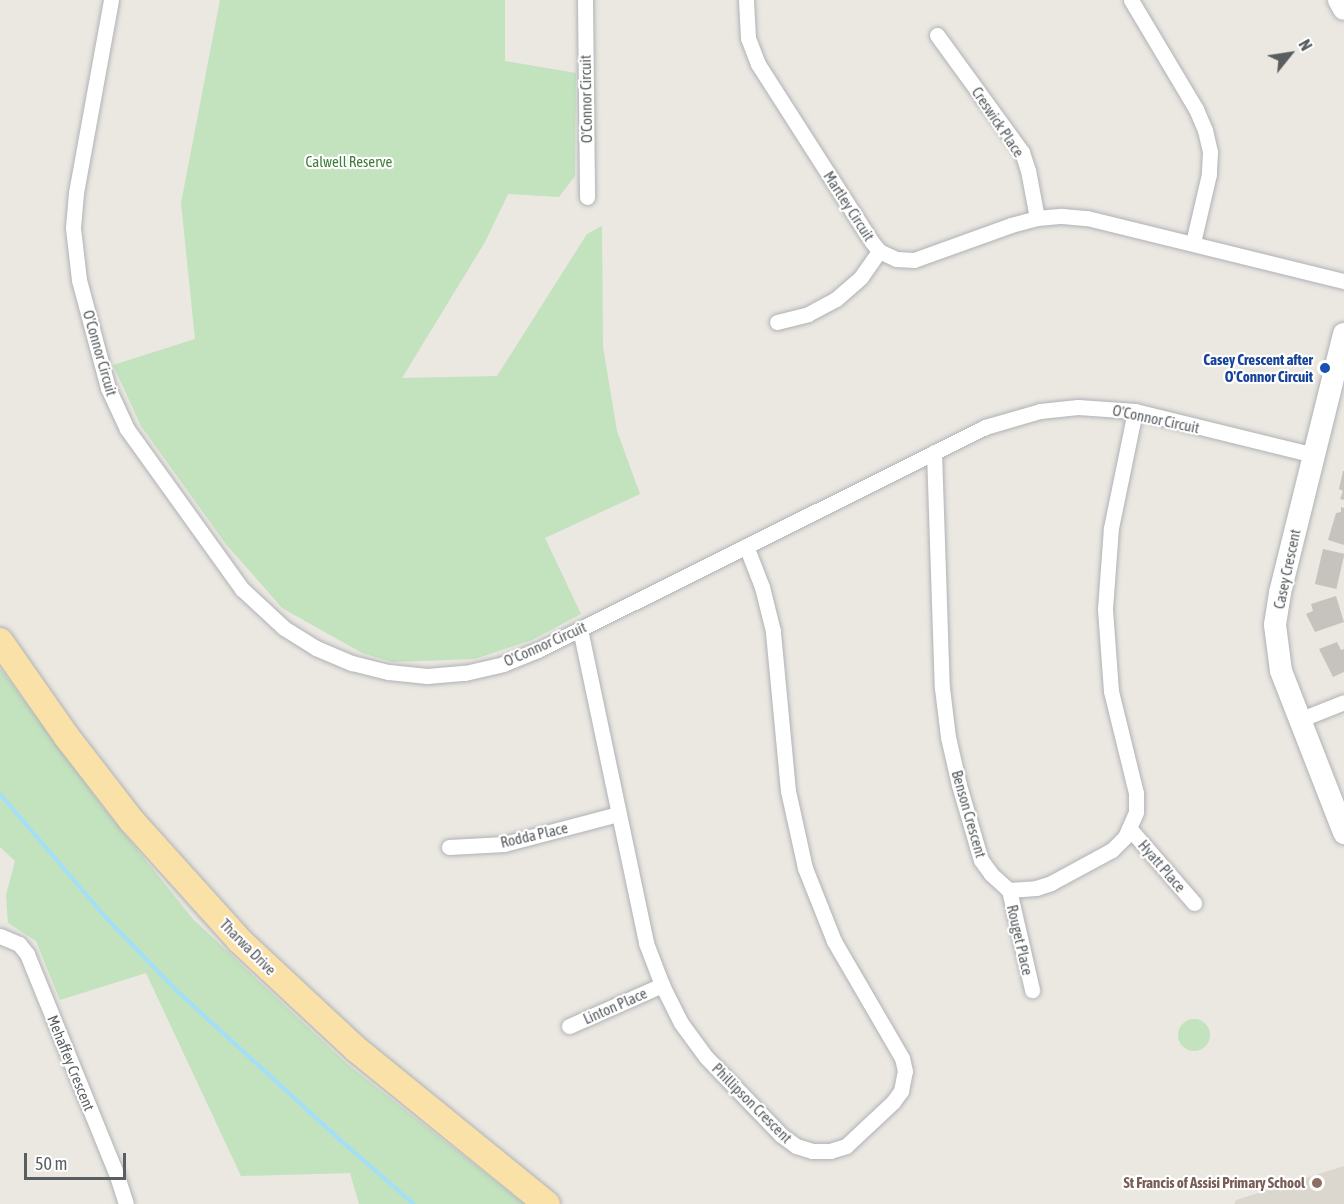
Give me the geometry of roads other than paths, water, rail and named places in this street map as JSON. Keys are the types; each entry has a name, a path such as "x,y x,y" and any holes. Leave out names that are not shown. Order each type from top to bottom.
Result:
{"main road":[{"name":"Tharwa Drive","path":"0,641 67,737 132,821 239,940 356,1049 546,1204"}],"street":[{"name":"O'Connor Circuit","path":"111,0 76,193 73,228 79,280 108,388 119,416 242,589 284,628 316,648 352,663 389,672 427,676 484,669 538,650 986,427 1040,411 1078,407 1135,411 1314,455"},
{"name":"O'Connor Circuit","path":"585,0 587,197"},
{"name":"Martley Circuit","path":"746,0 748,38 758,64 879,251 896,259 914,260 1036,218 1062,216 1088,218 1344,281"},
{"path":"1131,0 1196,109 1205,130 1210,152 1209,174 1193,243"},
{"path":"1339,0 1344,9"},
{"name":"Creswick Place","path":"937,35 1022,152 1028,170 1036,218"},
{"path":"777,322 808,314 836,299 861,277 879,251"},
{"name":"Casey Crescent","path":"1344,334 1280,593 1275,625 1281,671 1344,834"},
{"path":"1009,890 1036,888 1051,883 1112,850 1130,829 1136,812 1136,793 1111,691 1105,609 1111,528 1135,411"},
{"name":"Benson Crescent","path":"934,452 941,664 948,737 981,860 991,874 1009,890"},
{"name":"Phillipson Crescent","path":"580,629 646,943 662,985 681,1023 706,1057 782,1135 796,1146 821,1152 846,1146 860,1135 901,1091 905,1071 902,1058 834,941 805,868 788,791 772,631 762,587 746,546"},
{"path":"1299,720 1344,702"},
{"name":"Rodda Place","path":"449,847 504,844 618,814"},
{"name":"Hyatt Place","path":"1130,829 1194,903"},
{"name":"Rouget Place","path":"1009,890 1032,990"},
{"name":"Mehaffey Crescent","path":"0,936 19,944 27,954 117,1176 126,1204"},
{"name":"Linton Place","path":"569,1026 662,985"}],"waterway":[{"path":"0,794 109,921 177,991 340,1140 414,1204"}],"place":[{"name":"Casey Crescent after O'Connor Circuit","path":"1325,368"},
{"name":"St Francis of Assisi Primary School","path":"1317,1183"}],"park label":[{"name":"Calwell Reserve","path":"349,162"}]}
